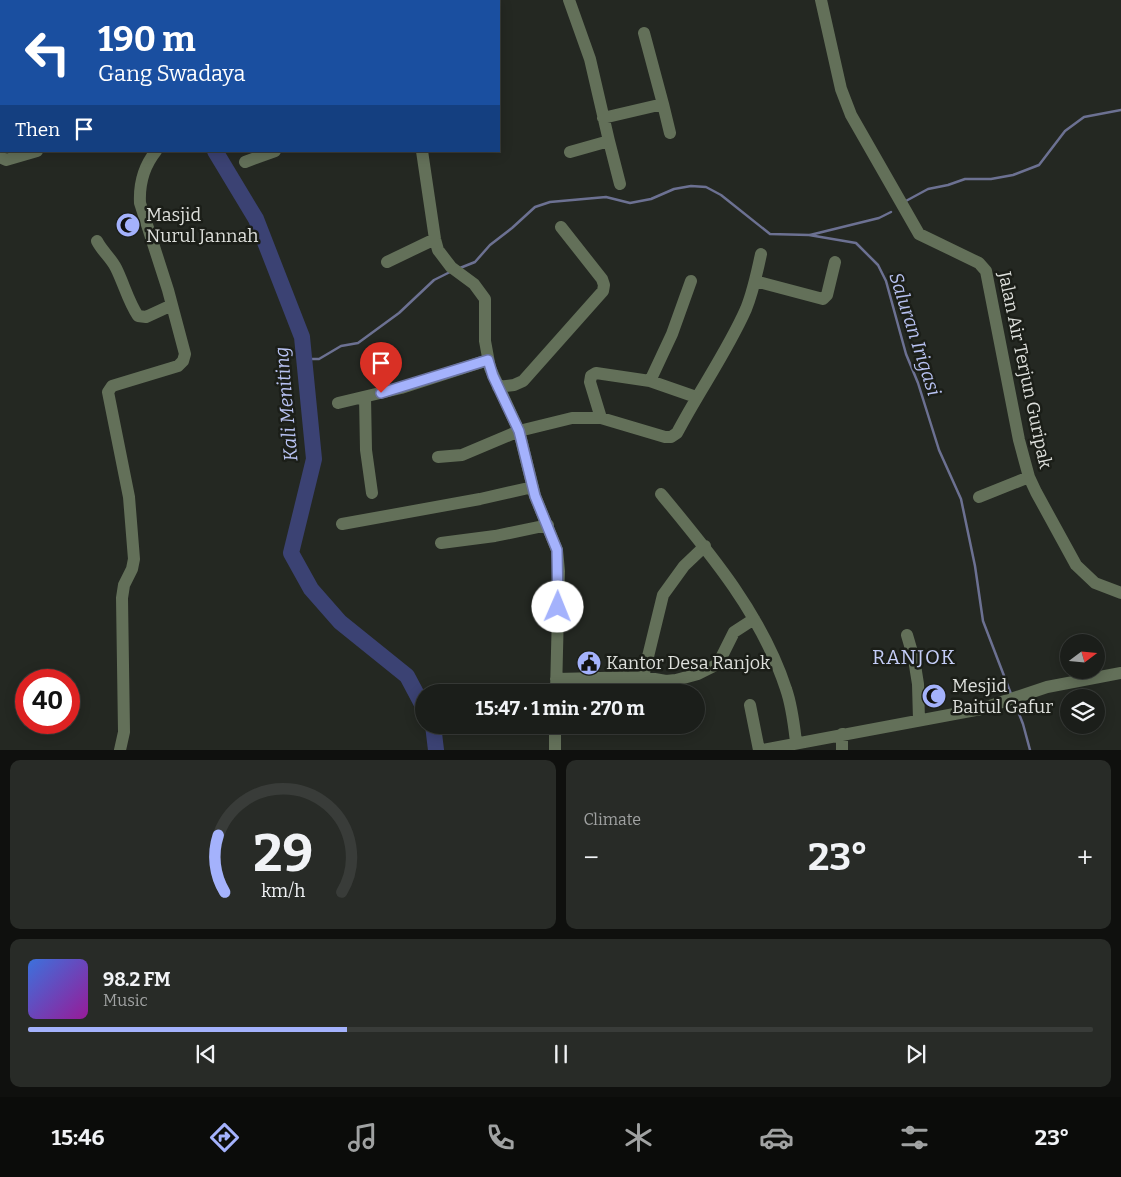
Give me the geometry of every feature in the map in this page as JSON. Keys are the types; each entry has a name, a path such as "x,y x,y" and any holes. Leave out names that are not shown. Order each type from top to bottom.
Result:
{"street":[{"path":"569,0 590,59 608,141 620,184"},
{"name":"Jalan Air Terjun Guripak","path":"821,0 841,89 851,115 919,234 979,263 986,271 1019,440 1029,477 1040,500 1076,564 1095,583 1121,593"},
{"path":"644,33 670,133"},
{"path":"603,118 663,104"},
{"path":"570,152 608,141"},
{"path":"0,157 6,160 34,152"},
{"path":"120,750 124,732 122,598 124,585 132,569 134,559 129,497 108,392 112,386 175,367 183,361 185,352 140,203 139,192 146,165 155,152"},
{"path":"245,162 272,152"},
{"path":"422,152 438,250 451,267 474,284 484,296 486,302 485,340 488,360 498,387 519,431 535,496 557,550 559,572 556,684"},
{"path":"498,387 514,385 523,380 603,292 604,285 602,279 562,227"},
{"path":"387,262 435,239"},
{"path":"97,241 104,254 116,269 138,316 146,318 172,305"},
{"path":"438,457 470,452 519,431 572,418 600,418 665,437 671,437 677,433 742,318 749,300 761,254"},
{"path":"754,281 823,299 827,295 835,262"},
{"path":"650,381 672,334 691,281"},
{"path":"338,403 401,388 488,360"},
{"path":"600,418 590,382 593,374 598,373 650,381 696,397"},
{"path":"365,397 366,450 372,493"},
{"path":"979,498 1029,477"},
{"path":"342,524 480,499 533,487"},
{"path":"660,494 705,546 754,619 771,649 787,691 796,742"},
{"path":"441,543 495,536 548,525"},
{"path":"643,677 663,595 684,566 705,546"},
{"path":"556,679 643,677 666,681 676,680 714,667 723,657 734,632 754,619"},
{"path":"907,635 914,659 918,684 919,720"},
{"path":"750,705 760,750 981,709 1048,688 1121,673"},
{"path":"555,734 555,750"},
{"path":"842,734 842,750"}],"waterway":[{"path":"904,202 928,189 965,179 991,179 1013,175 1039,165 1065,131 1084,117 1121,110"},
{"name":"Kali Meniting","path":"216,152 256,219 302,337 314,459 291,553 311,589 340,622 407,676 415,691"},
{"name":"Saluran Irigasi","path":"460,268 475,262 490,245 535,207 550,202 606,197 630,203 651,199 674,189 691,186 706,187 721,195 770,234 809,235 856,243 878,265 886,281 906,354 918,383 939,450 961,499 975,566 983,621 1011,694"},
{"path":"810,235 879,218 891,212"},
{"name":"Saluran Irigasi","path":"304,359 319,359 341,346 358,343 399,313 434,280 450,272"},
{"name":"Saluran Irigasi","path":"1014,701 1030,750"},
{"name":"Kali Meniting","path":"434,734 436,750"}],"place":[{"name":"Masjid Nurul Jannah","path":"128,225"},
{"name":"Kantor Desa Ranjok","path":"589,663"},
{"name":"Mesjid Baitul Gafur","path":"934,696"}],"district":[{"name":"RANJOK","path":"914,657"}],"route":[{"path":"381,393 488,360 493,376 519,431 535,496 557,550 559,572 558,607"}]}
